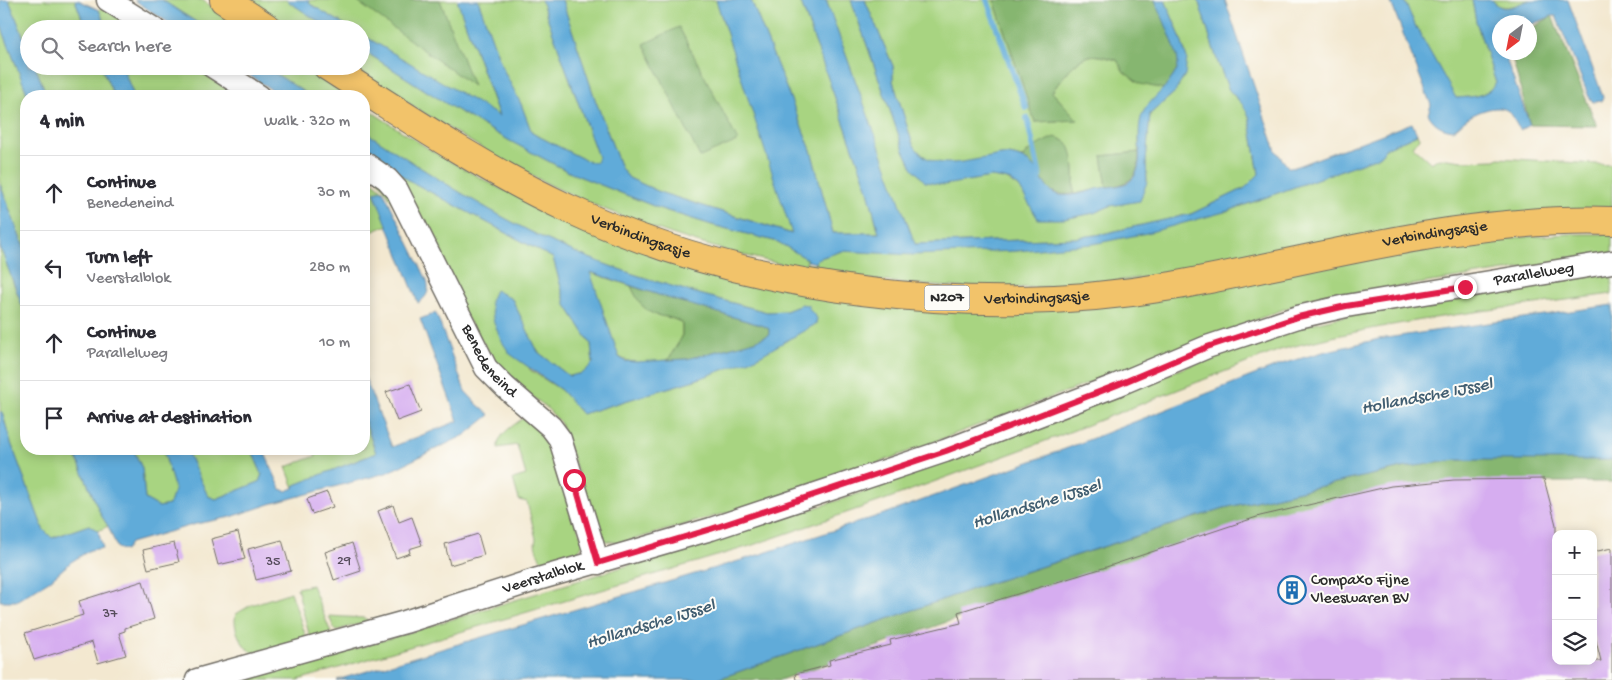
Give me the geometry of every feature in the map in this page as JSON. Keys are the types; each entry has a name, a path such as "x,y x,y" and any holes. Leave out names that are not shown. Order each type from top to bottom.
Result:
{"main road":[{"path":"224,0 255,20"},
{"name":"Verbindingsasje","path":"341,75 365,90"},
{"name":"Verbindingsasje","path":"370,93 506,178 568,208 640,238 706,260 784,278 850,290 928,297 1017,300 1102,296 1172,286 1415,237 1512,225 1588,220 1612,221"}],"street":[{"path":"108,0 140,20"},
{"path":"226,75 250,90"},
{"name":"Benedeneind","path":"370,167 387,179 397,190 486,368 504,387 552,427 560,438 598,563"},
{"name":"Parallelweg","path":"1428,293 1612,262"},
{"name":"Veerstalblok","path":"197,680 405,622 538,579 711,529 946,451 1117,385 1207,347 1298,317 1346,306 1428,293"}],"green space":[{"path":"9,0 75,0 83,20 20,20 20,28"},
{"path":"162,0 202,0 232,20 193,20"},
{"path":"248,0 286,0 316,20 279,20"},
{"path":"309,0 457,0 499,117 370,39 370,20 337,20 310,4"},
{"path":"355,0 440,0 473,86"},
{"path":"478,0 541,0 598,157 596,164 532,133 521,104 502,67"},
{"path":"562,0 716,0 793,234 662,193 629,178 621,168 595,99"},
{"path":"751,0 800,0 867,187 879,233 833,233 811,150"},
{"path":"826,0 851,0 904,150 912,167 968,180 991,177 1005,179 1019,187 1028,200 1064,219 1094,213 1110,206 1130,202 1147,182 1146,161 1150,114 1175,92 1187,58 1165,0 1198,0 1218,63 1229,90 1243,105 1249,116 1259,174 1245,188 1191,214 1102,234 1075,238 914,244"},
{"path":"865,0 994,0 1035,122 1077,120 1052,92 1068,71 1084,58 1103,56 1117,60 1124,72 1164,89 1150,104 1142,117 1139,152 1102,156 1107,187 1074,194 1074,170 1071,152 1027,152 1022,158 1002,155 946,164 927,158 919,152 912,142 893,81 893,66"},
{"path":"994,0 1155,0 1170,32 1176,51 1178,64 1176,71 1164,89 1140,84 1124,72 1117,60 1089,56 1078,61 1052,92 1078,120 1035,122"},
{"path":"1404,0 1472,0 1476,21 1496,83 1492,88 1483,94 1455,98 1416,27"},
{"path":"1492,0 1530,0 1515,6 1505,7 1496,4"},
{"path":"102,7 123,20 103,20 99,10"},
{"path":"1552,16 1597,126 1530,125 1513,60 1537,60 1537,25"},
{"path":"0,23 26,90 20,90 20,237 0,184"},
{"path":"679,27 738,141 700,157 644,44"},
{"path":"370,55 453,108 571,173 661,209 712,225 778,242 807,259 806,264 816,265 817,259 842,251 1017,251 1228,211 1375,158 1381,155 1386,148 1417,134 1420,139 1412,146 1431,163 1439,158 1462,161 1495,160 1499,158 1612,165 1612,210 1093,283 1026,288 937,286 847,276 802,268 713,247 670,233 627,218 554,187 524,172 437,121 365,75 370,75"},
{"path":"39,75 105,75 111,90 45,90"},
{"path":"126,75 207,75 228,90 132,90"},
{"path":"278,75 316,75 339,90 301,90"},
{"path":"370,111 440,156 501,189 878,306 1384,255 1509,238 1568,234 1612,234 1612,255 1344,295 1295,305 807,490 621,543 606,541 598,529 560,422 545,406 505,377 370,166 370,154 410,181 553,258 566,305 591,344 593,363 583,373 569,376 538,352 512,299 530,370 561,390 582,414 701,378 816,317 808,309 809,306 799,306 786,311 767,312 655,281 589,258 501,216 370,135"},
{"path":"1055,137 1066,142 1071,152 1074,167 1074,194 1055,193 1044,183 1034,168 1022,158 1029,151"},
{"path":"1139,152 1139,161 1132,178 1122,184 1107,187 1102,156"},
{"path":"370,179 383,190 374,193 388,225 370,232"},
{"path":"0,247 20,300 20,455 76,455 101,515 108,526 98,531 89,525 52,538 43,529 11,443 2,412 0,412"},
{"path":"589,272 631,286 650,311 682,323 682,337 668,360 637,362 619,357"},
{"path":"1612,272 1612,294 1403,323 1280,350 1059,436 884,500 747,547 298,680 236,680 342,653 876,488 1151,380 1273,335 1309,324 1368,311"},
{"path":"631,286 764,326 769,329 769,335 755,341 687,359 668,360 682,337 682,323 672,318 651,313 638,300"},
{"path":"527,415 546,431 583,543 568,560 554,565 542,561 538,554 527,502 519,500 513,479 526,475 517,445 498,448 504,433"},
{"path":"370,436 376,453 295,485 294,488 286,467 316,456 370,455"},
{"path":"136,455 165,455 175,490 169,505 159,507 145,499 142,468"},
{"path":"189,455 254,455 262,474 259,482 216,499 208,496"},
{"path":"1456,460 1612,460 1612,482 1543,482 1022,596 780,680 715,680 981,586 1224,508 1402,468"},
{"path":"312,585 331,633 310,638 297,588"},
{"path":"291,592 307,640 253,653 238,636 235,625 236,614 251,605"},
{"path":"329,616 364,618 369,621 335,631"}],"water":[{"path":"0,0 9,0 20,28 20,75 39,75 45,90 26,90 0,23"},
{"path":"75,0 99,10 103,20 83,20"},
{"path":"134,0 162,0 193,20 164,20"},
{"path":"286,0 309,0 310,4 337,20 316,20"},
{"path":"457,0 478,0 502,67 521,104 532,133 585,160 596,163 598,157 541,0 562,0 595,99 621,168 629,178 662,193 792,234 716,0 751,0 811,150 833,233 879,233 867,187 800,0 826,0 915,244 1075,238 1102,234 1191,214 1245,188 1259,174 1249,116 1243,105 1229,90 1218,63 1198,0 1225,0 1276,151 1288,167 1292,168 1412,123 1417,134 1386,148 1381,155 1375,158 1228,211 1147,233 1093,244 1017,251 913,255 842,251 817,259 816,263 807,261 807,259 778,242 712,225 661,209 571,173 453,108 370,55 370,39 499,116"},
{"path":"851,0 865,0 893,66 893,81 912,142 919,152 936,162 946,163 957,163 1001,155 1016,157 1028,162 1052,192 1065,195 1123,184 1130,181 1136,174 1141,118 1145,109 1174,76 1178,64 1178,58 1155,0 1165,0 1187,58 1185,75 1175,92 1150,114 1146,161 1147,182 1140,201 1110,206 1094,213 1064,219 1038,219 1019,187 1011,181 991,177 944,185 925,182 912,167 904,150"},
{"path":"1390,0 1404,0 1416,27 1456,98 1473,97 1483,94 1496,83 1476,21 1472,0 1492,0 1497,5 1506,8 1532,0 1568,0 1603,97 1601,101 1593,102 1589,97 1556,16 1537,22 1537,15 1492,15 1492,60 1507,60 1530,125 1521,130 1507,110 1495,108 1475,114 1453,130 1442,127 1433,121 1428,114 1431,105"},
{"path":"105,75 126,75 132,90 111,90"},
{"path":"249,75 278,75 301,90 272,90"},
{"path":"370,135 501,216 589,258 655,281 767,312 786,311 800,304 809,305 809,309 817,318 816,324 756,358 701,378 582,414 561,390 510,354 501,340 494,323 490,301 495,290 512,299 538,352 569,376 583,373 593,363 591,344 566,305 553,258 410,181 370,154","holes":["590,272 674,300 769,329 769,335 755,341 687,359 625,361 619,357"]},
{"path":"0,184 20,237 20,300 0,247"},
{"path":"383,190 427,280 427,294 418,303 374,192"},
{"name":"Hollandsche IJssel","path":"1612,305 1612,460 1456,460 1402,468 1224,508 981,586 715,680 337,680 752,557 890,512 1065,449 1285,363 1379,339"},
{"path":"436,313 465,391 490,415 465,435 386,473 270,504 231,517 196,524 130,543 125,551 117,548 76,455 136,455 142,468 145,499 159,507 169,505 175,490 165,455 189,455 208,496 216,499 259,482 262,474 254,455 266,455 281,489 286,491 294,488 295,485 376,453 370,436 370,390 392,447 458,421 420,319"},
{"path":"0,412 2,412 11,443 43,529 52,538 89,525 98,531 103,548 90,550 71,562 49,581 16,601 0,601"}],"building":[{"path":"410,384 421,412 397,421 386,392"},
{"name":"Compaxo Fijne Vleeswaren BV","path":"1544,479 1556,525 1556,530 1552,530 1552,665 1597,665 1597,661 1601,661 1597,645 1597,551 1612,548 1612,680 796,680 795,674 830,665 829,660 891,645 890,640 961,623 958,612 1100,569 1260,516 1391,486 1454,480"},
{"path":"327,492 333,507 312,514 307,499"},
{"path":"393,505 399,522 412,517 422,545 409,549 410,553 396,558 378,511"},
{"path":"238,532 245,559 218,565 211,539"},
{"path":"478,534 484,555 450,565 445,544"},
{"path":"282,540 291,571 256,580 248,549"},
{"path":"174,543 179,562 148,569 143,550"},
{"path":"352,543 361,571 334,580 325,552"},
{"path":"143,581 154,619 125,628 125,631 119,633 126,655 98,663 92,642 34,660 25,633 83,615 79,601"}],"waterway":[{"path":"987,0 1026,108"},
{"path":"1027,118 1040,177"}],"place":[{"name":"Compaxo Fijne Vleeswaren BV","path":"1292,590"}],"route":[{"path":"574,480 598,563 711,529 946,451 1117,385 1207,347 1298,317 1346,306 1465,287"}]}
